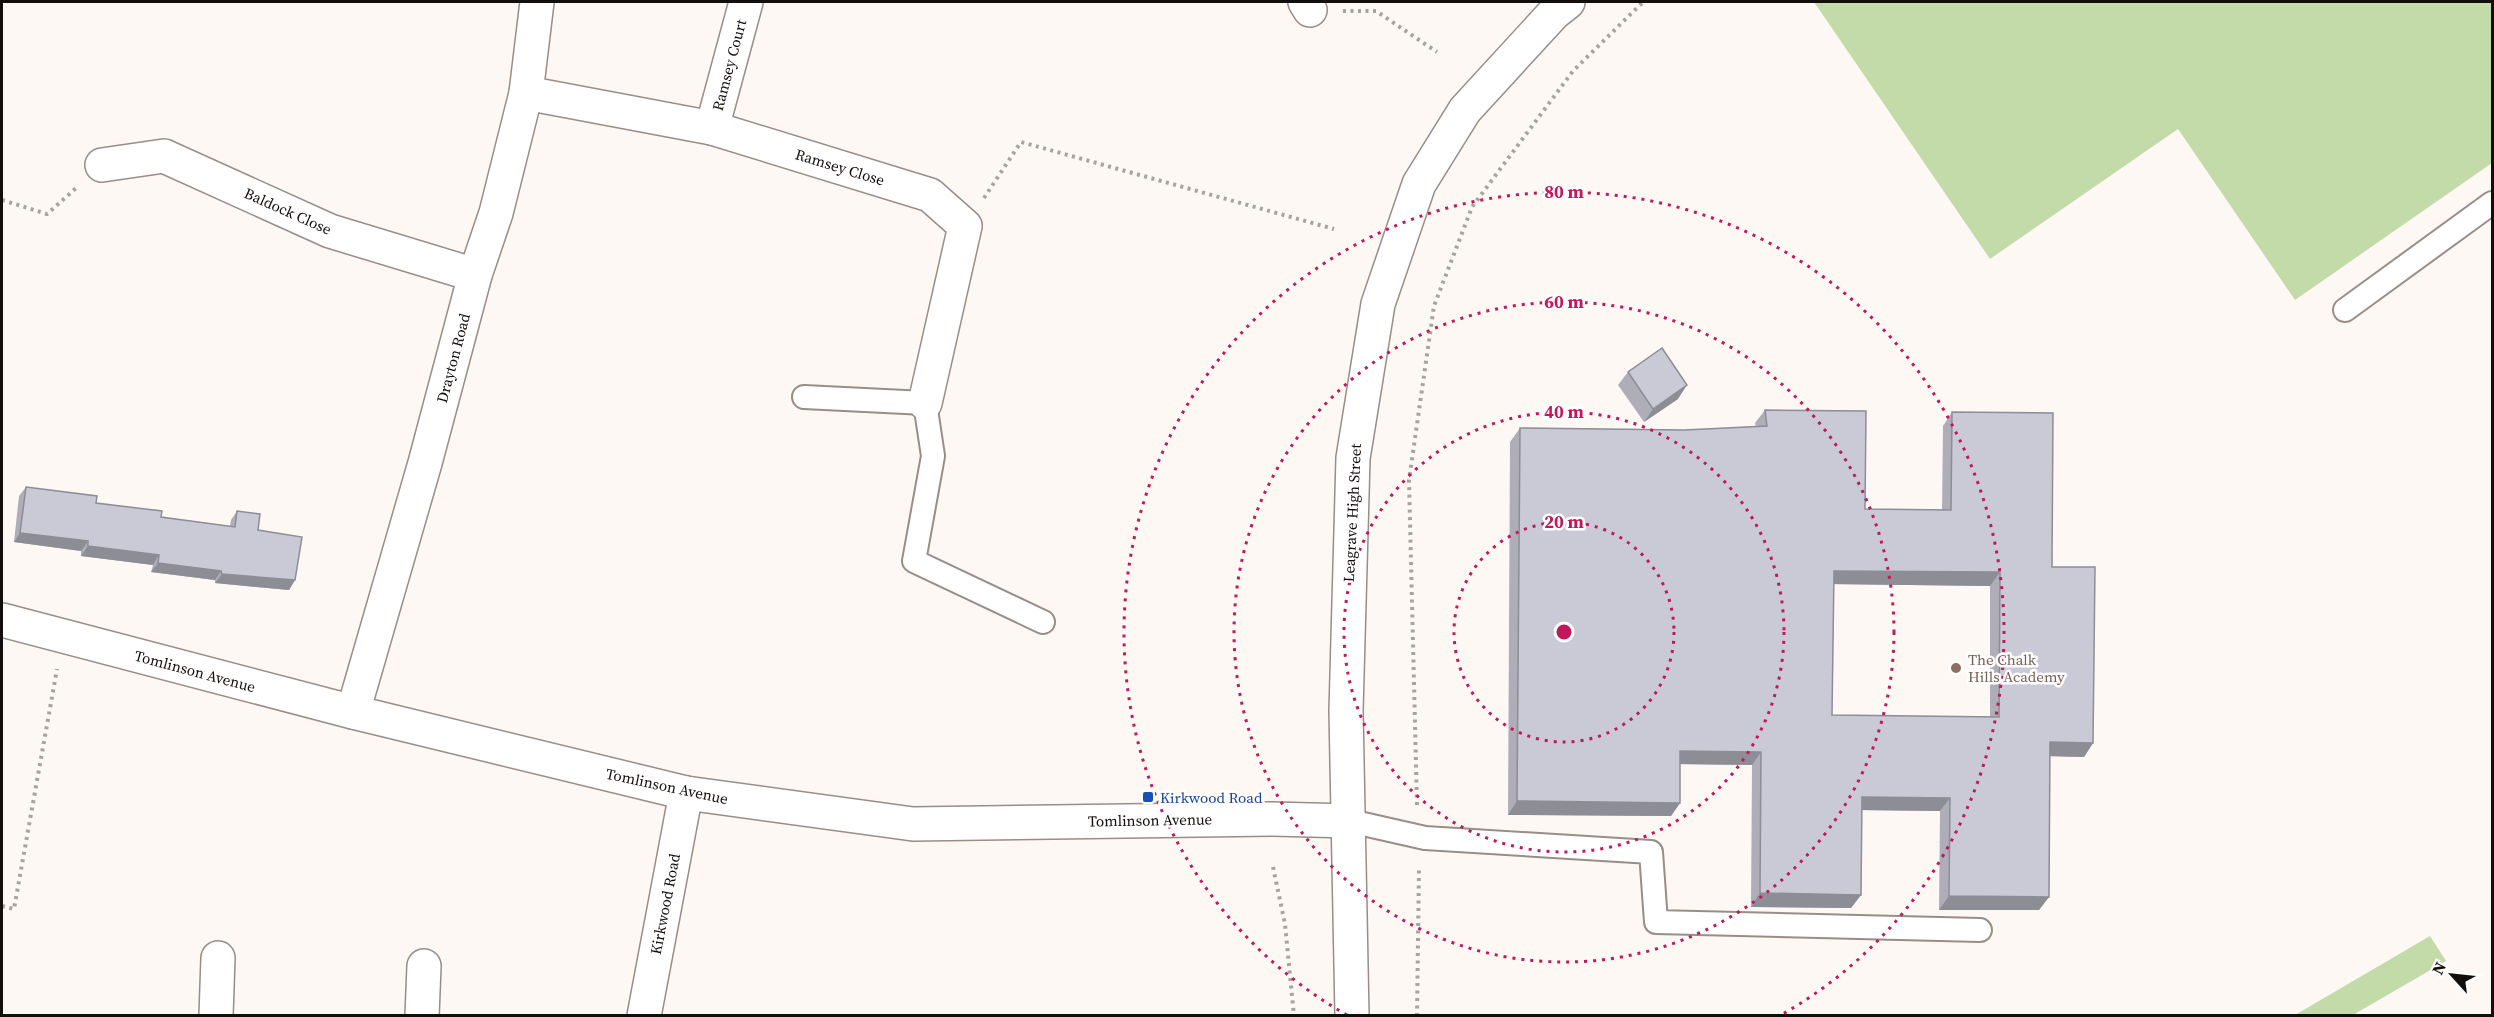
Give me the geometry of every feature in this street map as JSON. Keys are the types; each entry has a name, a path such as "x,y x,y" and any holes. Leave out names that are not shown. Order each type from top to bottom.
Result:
{"street":[{"name":"Drayton Road","path":"353,712 422,474 475,275 496,213 525,93 537,2"},
{"name":"Ramsey Court","path":"712,128 746,2"},
{"name":"Leagrave High Street","path":"1352,1016 1350,821 1346,711 1353,458 1377,304 1419,184 1465,110 1554,13 1568,2"},
{"name":"Ramsey Close","path":"525,93 712,128 930,195 965,226"},
{"name":"Baldock Close","path":"102,165 164,156 330,231 475,275"},
{"path":"926,403 965,226"},
{"name":"Tomlinson Avenue","path":"2,620 353,712 686,793 913,824 1273,819 1350,821"},
{"name":"Kirkwood Road","path":"644,1016 686,793"},
{"path":"216,1016 219,958"},
{"path":"422,1016 424,966"}],"lane":[{"path":"2345,310 2493,203"},
{"path":"804,398 926,403 933,456 914,561 1043,622"},
{"path":"1350,821 1425,838 1651,852 1656,922 1980,930"}],"path":[{"path":"1417,810 1409,480 1434,306 1472,207 1573,71 1643,2"},
{"path":"1307,6 1376,11 1437,52"},
{"path":"965,226 1021,142 1334,228"},
{"path":"2,200 47,214 102,165"},
{"path":"2,906 15,909 63,636"},
{"path":"1417,1016 1419,862"},
{"path":"1273,867 1286,924 1294,1016"}],"green space":[{"path":"1814,2 2492,2 2492,163 2295,300 2178,129 1990,259"},
{"path":"2430,936 2446,961 2353,1015 2295,1015"}],"building":[{"path":"1662,348 1687,385 1653,409 1628,372"},
{"path":"1765,410 1866,411 1865,509 1951,510 1952,412 2053,413 2052,567 2095,567 2093,743 2050,742 2049,897 1949,896 1950,798 1862,797 1861,895 1760,893 1761,752 1680,751 1680,803 1517,801 1520,428 1684,430 1767,426","holes":["1834,571 2000,572 1999,717 1832,715"]},
{"path":"26,487 97,496 96,503 162,511 161,517 235,527 237,511 260,514 258,530 302,537 295,580 222,574 221,571 158,563 159,555 88,546 88,541 20,533"}],"place":[{"name":"The Chalk Hills Academy","path":"1956,668"},
{"name":"Kirkwood Road","path":"1148,797"}]}
